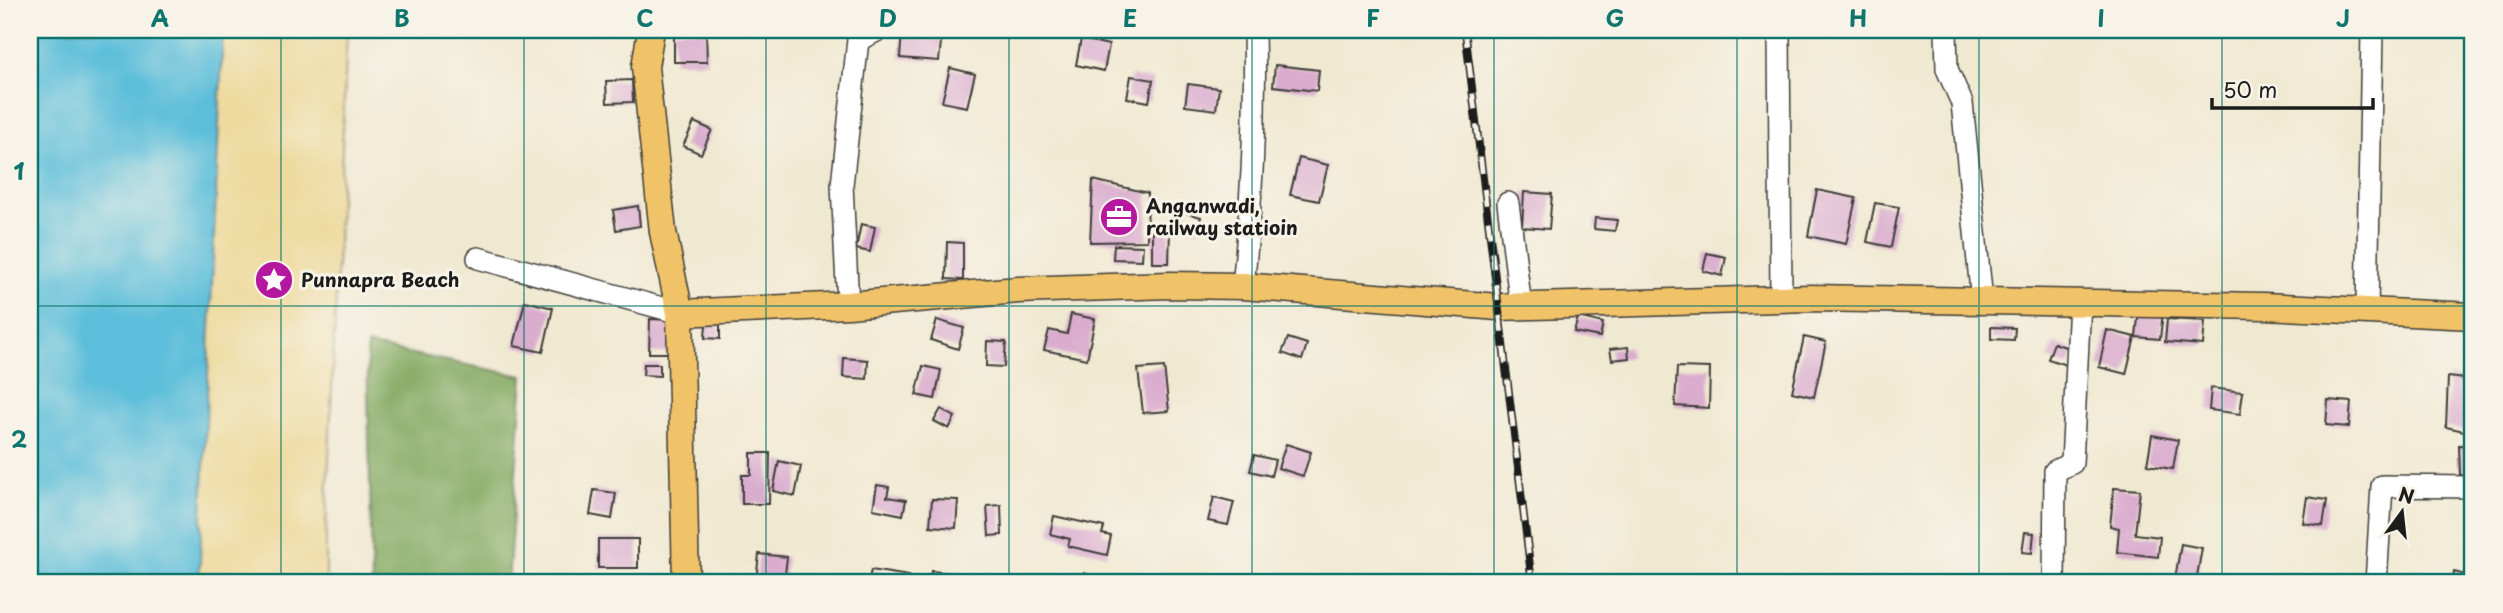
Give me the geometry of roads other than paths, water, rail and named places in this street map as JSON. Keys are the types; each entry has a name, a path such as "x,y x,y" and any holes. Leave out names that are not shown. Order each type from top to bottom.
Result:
{"main road":[{"path":"650,30 645,66 663,232 680,313 686,583"},
{"path":"680,313 848,305 1018,290 1170,285 1243,286 1498,307 1781,299 2080,302 2473,316"}],"street":[{"path":"848,305 842,185 858,40 878,30"},
{"path":"1243,286 1250,223 1255,91 1254,30"},
{"path":"1779,30 1781,299"},
{"path":"1946,30 1947,69 1962,103 1982,301"},
{"path":"2367,311 2372,30"},
{"path":"1508,204 1521,307"},
{"path":"478,258 680,313"},
{"path":"2054,583 2055,471 2072,463 2080,302"},
{"path":"2376,583 2382,486 2473,487"}],"water":[{"path":"30,30 223,30 199,583 30,583"}],"railway":[{"path":"1465,30 1532,583"}],"place":[{"name":"Anganwadi, railway statioin","path":"1119,217"},
{"name":"Punnapra Beach","path":"274,280"}]}
